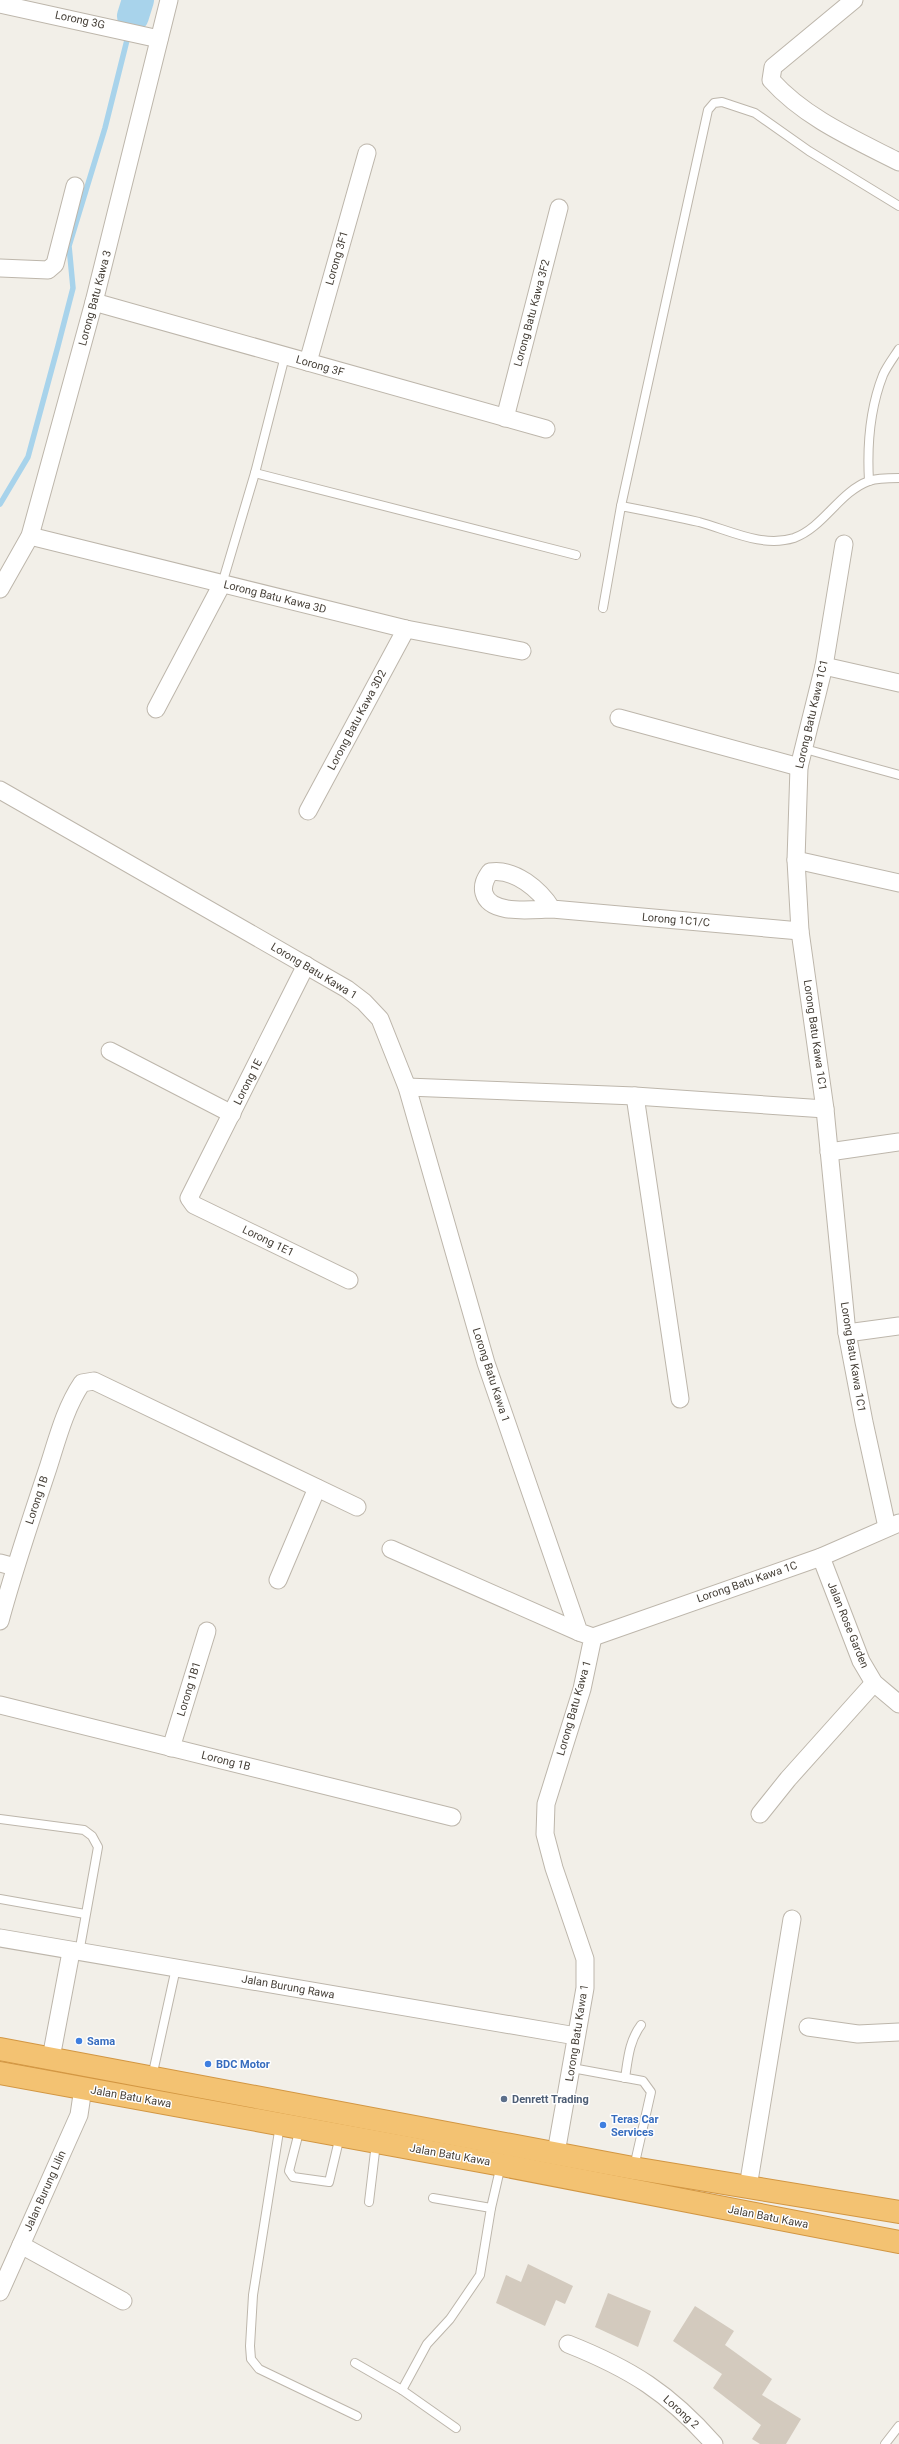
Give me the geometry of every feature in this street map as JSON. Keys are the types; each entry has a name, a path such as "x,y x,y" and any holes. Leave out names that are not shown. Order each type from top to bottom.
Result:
{"highway":[{"name":"Jalan Batu Kawa","path":"0,2049 633,2168 899,2212"},
{"name":"Jalan Batu Kawa","path":"0,2073 502,2164 899,2242"}],"street":[{"name":"Lorong Batu Kawa 3","path":"0,589 30,536 94,302 169,0"},
{"path":"854,0 772,67 771,80 784,95 826,124 899,162"},
{"name":"Lorong 3G","path":"0,4 117,28 159,39"},
{"name":"Lorong 3F1","path":"308,362 367,153"},
{"path":"0,268 48,270 55,264 75,186"},
{"name":"Lorong Batu Kawa 3F2","path":"505,418 559,208"},
{"name":"Lorong 3F","path":"94,302 546,429"},
{"name":"Lorong Batu Kawa 3D","path":"30,536 406,629 522,651"},
{"name":"Lorong Batu Kawa 1C1","path":"844,544 824,666 805,749 799,767 796,860 800,931 825,1109 847,1333 864,1422 893,1525"},
{"path":"156,709 222,584"},
{"name":"Lorong Batu Kawa 3D2","path":"308,811 406,629"},
{"path":"824,666 899,683"},
{"path":"619,718 799,767"},
{"name":"Lorong Batu Kawa 1","path":"0,790 347,989 364,1002 380,1019 407,1087 486,1363 586,1635 582,1689 546,1804 545,1834 554,1868 585,1959 585,1988 556,2153"},
{"path":"796,860 899,883"},
{"name":"Lorong 1C1/C","path":"552,909 800,931"},
{"name":"Lorong 1E","path":"189,1198 306,965"},
{"path":"110,1051 232,1114"},
{"path":"407,1087 635,1096 825,1109"},
{"path":"635,1096 680,1399"},
{"path":"829,1152 899,1142"},
{"name":"Lorong 1E1","path":"189,1198 194,1205 349,1280"},
{"path":"847,1333 899,1326"},
{"name":"Lorong 1B","path":"0,1621 7,1565 71,1402 82,1383 94,1382 317,1488"},
{"path":"278,1580 317,1488 357,1507"},
{"name":"Lorong Batu Kawa 1C","path":"586,1635 821,1557 893,1525"},
{"path":"391,1549 586,1635"},
{"name":"Jalan Rose Garden","path":"821,1557 848,1630 874,1683 899,1704"},
{"name":"Lorong 1B1","path":"171,1748 206,1631"},
{"path":"760,1814 874,1683"},
{"name":"Lorong 1B","path":"0,1705 452,1817"},
{"path":"748,2188 792,1919"},
{"name":"Jalan Burung Rawa","path":"0,1938 75,1952 576,2036"},
{"path":"52,2058 75,1952"},
{"path":"808,2027 858,2034 899,2032"},
{"name":"Jalan Burung Lilin","path":"0,2292 79,2115 83,2088"},
{"path":"21,2245 122,2301"},
{"name":"Lorong 2","path":"568,2344 604,2358 646,2381 681,2410 714,2444"}],"lane":[{"path":"603,608 621,506 708,110 714,103 722,102 754,113 809,151 899,206"},
{"path":"869,481 868,455 874,407 883,374 899,349"},
{"path":"222,584 255,473 285,356"},
{"path":"255,473 576,555"},
{"path":"621,506 701,523 748,537 774,541 794,538 817,524 850,492 869,481 899,478"},
{"path":"805,749 899,775"},
{"path":"0,1819 84,1830 92,1836 98,1848 85,1914 75,1952"},
{"path":"0,1899 85,1914"},
{"path":"152,2077 176,1968"},
{"path":"624,2078 631,2040 641,2025"},
{"path":"572,2068 644,2081 651,2092 633,2168"},
{"path":"290,2126 290,2171 293,2177 329,2182 341,2135"},
{"path":"290,2126 252,2295 251,2359 259,2369 357,2416"},
{"path":"369,2202 377,2142"},
{"path":"402,2390 427,2344 450,2319 480,2275 491,2208 502,2164"},
{"path":"433,2198 491,2208"},
{"path":"355,2363 402,2390 456,2428"},
{"path":"885,2444 899,2426"}],"building":[{"path":"528,2264 573,2286 565,2304 556,2300 545,2326 496,2303 506,2275 521,2282"},
{"path":"608,2293 651,2311 638,2347 595,2327"},
{"path":"695,2306 734,2331 725,2345 772,2379 762,2395 801,2419 786,2444 760,2444 752,2439 761,2425 713,2388 722,2374 673,2341"}],"waterway":[{"path":"133,16 138,0"},
{"path":"0,504 28,457 73,288 69,246 105,128 133,16"}],"place":[{"name":"Sama","path":"79,2041"},
{"name":"BDC Motor","path":"208,2064"},
{"name":"Denrett Trading","path":"504,2099"},
{"name":"Teras Car Services","path":"603,2125"}]}
